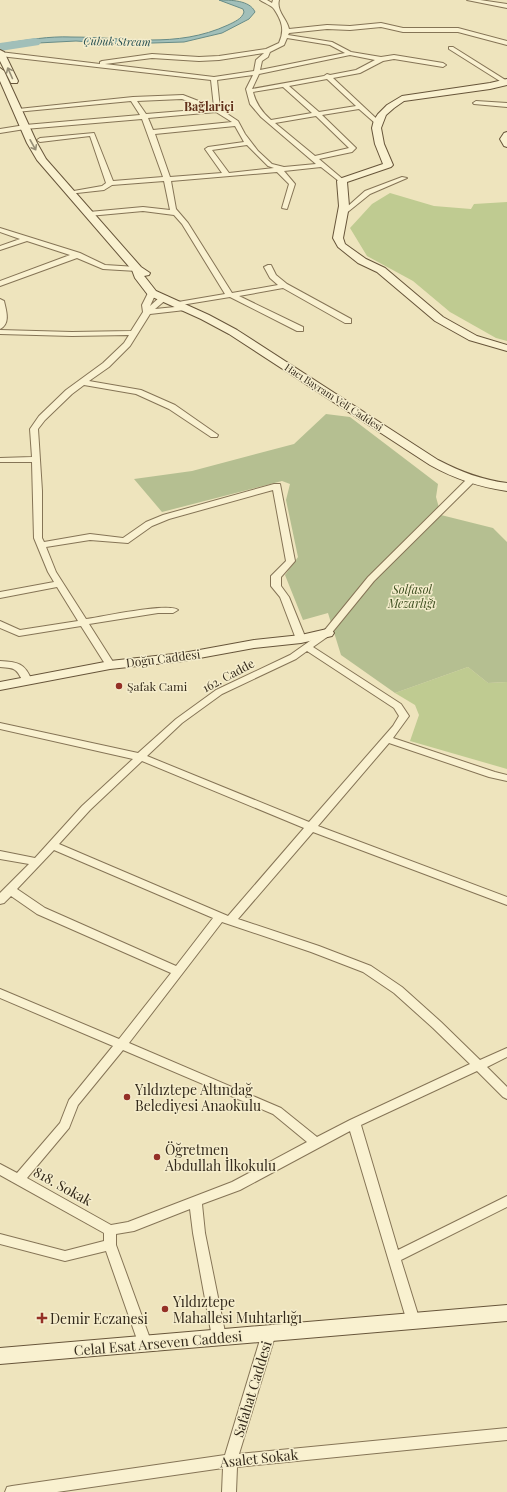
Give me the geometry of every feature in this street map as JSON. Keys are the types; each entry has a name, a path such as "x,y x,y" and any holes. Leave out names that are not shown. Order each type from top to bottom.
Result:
{"main road":[{"path":"0,53 29,127 32,143 42,160 70,193"},
{"path":"0,71 22,110"},
{"path":"506,82 490,86 402,100 389,106 380,116 376,125 378,138 388,165 342,181 344,206 338,238 341,245 362,261 381,270 439,319 473,338 507,348"},
{"name":"Hacı Bayram Veli Caddesi","path":"29,127 40,140 44,150 72,186 70,193 137,269 145,274 162,292 164,298"},
{"path":"507,135 505,139 507,144"},
{"name":"Hacı Bayram Veli Caddesi","path":"137,269 140,278 152,292 247,340 451,472 471,480 507,487"},
{"name":"Doğu Caddesi","path":"0,686 110,665 183,657 254,644 304,643 327,633"},
{"name":"Celal Esat Arseven Caddesi","path":"0,1356 507,1313"}],"street":[{"path":"90,65 152,56 199,59 219,58 267,51 282,44 287,33 285,20 275,7 263,0"},
{"path":"275,7 276,0"},
{"path":"470,0 507,6"},
{"path":"287,33 327,27 350,28 381,25 403,30 458,30 507,44"},
{"path":"287,33 332,44 349,53 381,59 394,57 443,65"},
{"path":"451,48 506,82"},
{"path":"267,51 266,56 259,60 257,72 248,89 253,104 270,122 342,181"},
{"path":"0,53 214,79 257,72 349,53"},
{"path":"249,91 327,76 358,72 381,59"},
{"path":"327,76 377,122"},
{"path":"214,79 216,110"},
{"path":"283,84 318,114 353,148 350,151 313,158"},
{"path":"22,110 133,99 183,97 216,110 236,124 256,152 270,164 281,170 292,184 285,208"},
{"path":"133,99 144,116 151,132 167,179 173,209 198,242 229,294 300,328"},
{"path":"476,103 507,105"},
{"path":"270,122 360,107"},
{"path":"0,131 216,110"},
{"path":"151,132 236,124"},
{"path":"40,140 92,134 110,183"},
{"path":"227,175 208,149 249,144"},
{"path":"70,193 101,189 110,183 227,175 322,165"},
{"path":"342,214 353,206 358,198 382,185 404,178"},
{"path":"89,214 143,209 176,213"},
{"path":"0,230 77,255 103,267 137,269"},
{"path":"0,248 26,239"},
{"path":"0,284 77,255"},
{"path":"268,267 273,276 284,286 348,321"},
{"path":"147,312 170,309 229,294 284,286"},
{"path":"147,312 146,305 152,292"},
{"path":"110,665 52,572 38,538 34,429 42,418 69,392 106,365 127,344 147,312 164,298"},
{"path":"0,301 4,318 0,328"},
{"path":"0,332 72,334 133,333"},
{"path":"83,382 138,392 172,408 214,435"},
{"path":"0,460 36,459"},
{"path":"327,633 371,579 471,480"},
{"path":"19,1179 65,1125 73,1102 122,1044 178,971 311,827 387,739 404,716 398,706 304,643 284,597 276,586 276,576 291,561 277,486 166,517 149,524 125,541 90,538 41,545"},
{"path":"0,595 59,584"},
{"path":"0,624 19,633 158,610 173,610"},
{"name":"162. Cadde","path":"0,900 86,808 179,720 219,692 293,657 304,643"},
{"path":"0,664 17,665 24,672 27,681"},
{"path":"0,726 140,757 311,827 507,902"},
{"path":"387,739 493,775 507,778"},
{"path":"51,845 225,919 314,948 366,969 398,990 437,1025 507,1094"},
{"path":"0,855 37,862"},
{"path":"10,890 41,911 178,971"},
{"path":"0,992 277,1111 316,1143"},
{"path":"145,1344 110,1245 110,1230 129,1227 236,1186 354,1123 507,1052"},
{"path":"354,1123 413,1321"},
{"name":"818. Sokak","path":"0,1169 110,1230"},
{"path":"394,1258 507,1201"},
{"path":"195,1202 199,1233 219,1338"},
{"path":"0,1239 65,1256 110,1245"},
{"name":"Safahat Caddesi","path":"229,1492 230,1461 269,1333"},
{"name":"Asalet Sokak","path":"12,1492 230,1461 507,1434"}],"green space":[{"path":"390,193 434,206 471,209 474,204 507,202 507,341 496,338 450,312 413,281 367,256 350,228 372,204"},
{"name":"Solfasol Mezarlığı","path":"326,414 350,417 438,484 436,497 441,515 493,528 507,542 507,682 488,683 468,667 395,693 341,655 328,613 303,620 285,575 298,557 286,500 290,484 282,481 162,512 134,479 192,471 294,444"},
{"path":"468,667 488,683 507,682 507,769 410,741 419,715 415,705 395,693"}],"water":[{"path":"219,0 244,3 249,5 255,12 249,19 222,33 184,42 121,44 76,41 38,43 8,48 7,43 55,37 150,40 189,37 228,25 242,17 244,12 243,9"}],"waterway":[{"name":"Çubuk Stream","path":"0,47 35,42"}],"place":[{"name":"Şafak Cami","path":"119,686"},
{"name":"Yıldıztepe Altındağ Belediyesi Anaokulu","path":"127,1097"},
{"name":"Öğretmen Abdullah İlkokulu","path":"157,1157"},
{"name":"Yıldıztepe Mahallesi Muhtarlığı","path":"165,1309"},
{"name":"Demir Eczanesi","path":"42,1318"}],"district":[{"name":"Bağlariçi","path":"209,106"}]}
